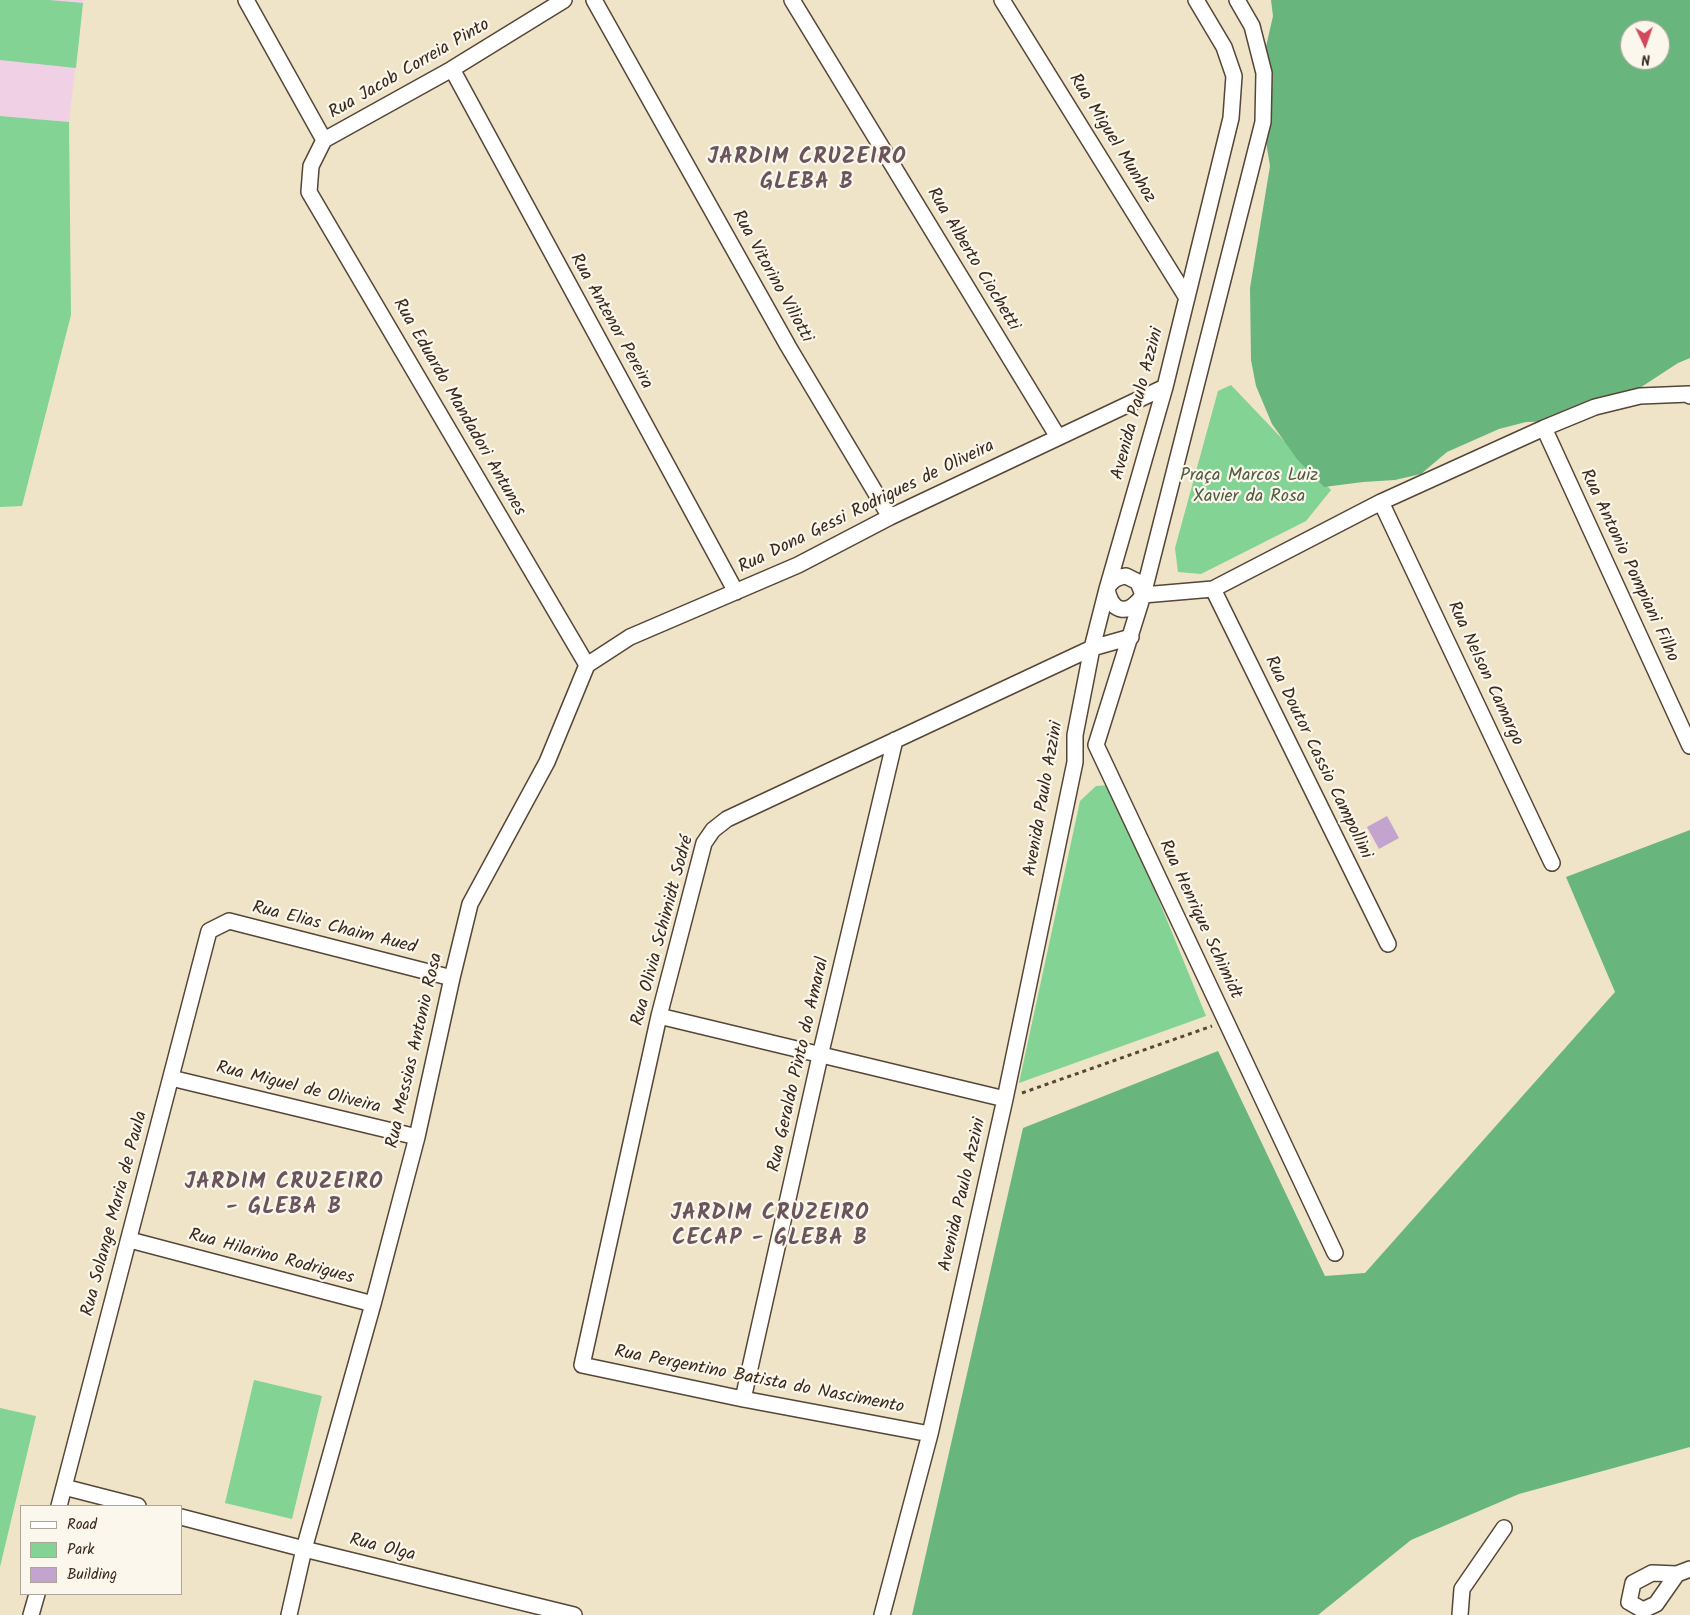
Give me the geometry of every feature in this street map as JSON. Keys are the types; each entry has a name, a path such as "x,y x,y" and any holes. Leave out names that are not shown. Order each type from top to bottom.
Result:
{"street":[{"path":"246,0 324,140"},
{"name":"Rua Jacob Correia Pinto","path":"311,166 324,140 452,69 564,0"},
{"name":"Rua Vitorino Viliotti","path":"594,0 788,346 890,517"},
{"name":"Rua Alberto Ciochetti","path":"792,0 1058,437"},
{"name":"Rua Miguel Munhoz","path":"1002,0 1187,298"},
{"name":"Avenida Paulo Azzini","path":"882,1615 930,1434 1005,1099 1075,762 1075,735 1092,648 1165,387 1231,118 1234,76 1224,47 1196,0"},
{"path":"1075,762 1096,745 1143,595 1263,122 1264,73 1252,26 1237,0"},
{"name":"Rua Antenor Pereira","path":"452,69 736,592"},
{"name":"Rua Eduardo Mandadori Antunes","path":"311,166 309,192 587,666"},
{"name":"Rua Dona Gessi Rodrigues de Oliveira","path":"587,666 630,637 798,565 890,517 1165,387"},
{"path":"1143,595 1138,582 1126,576 1114,580 1107,590 1108,599 1113,605 1119,609 1126,610 1133,607 1143,595 1212,589 1381,502 1595,407 1640,396 1689,394 1690,396"},
{"name":"Rua Antonio Pompiani Filho","path":"1544,428 1690,746"},
{"name":"Rua Nelson Camargo","path":"1381,502 1552,863"},
{"name":"Rua Doutor Cassio Campollini","path":"1212,589 1388,944"},
{"name":"Rua Olivia Schimidt Sodré","path":"582,1365 659,1016 704,843 712,830 727,819 1092,648 1130,637"},
{"name":"Rua Messias Antonio Rosa","path":"289,1615 304,1549 373,1304 417,1137 470,904 547,762 587,666"},
{"path":"1075,735 1096,745"},
{"name":"Rua Geraldo Pinto do Amaral","path":"743,1399 820,1056 895,740"},
{"name":"Rua Henrique Schimidt","path":"1096,745 1335,1253"},
{"name":"Rua Elias Chaim Aued","path":"209,931 229,921 452,978"},
{"name":"Rua Solange Maria de Paula","path":"59,1505 130,1240 209,931"},
{"path":"659,1016 1005,1099"},
{"name":"Rua Miguel de Oliveira","path":"171,1078 417,1137"},
{"name":"Rua Hilarino Rodrigues","path":"130,1240 373,1304"},
{"name":"Rua Pergentino Batista do Nascimento","path":"582,1365 743,1399 930,1434"},
{"path":"64,1487 134,1505"},
{"name":"Rua Olga","path":"182,1518 574,1615"},
{"path":"1460,1615 1462,1589 1504,1528"},
{"path":"31,1615 37,1595"}],"path":[{"path":"1005,1099 1226,1021"}],"shaded area":[{"path":"0,0 83,0 69,122 0,116"}],"green space":[{"path":"0,0 49,0 83,3 76,68 0,60"},
{"path":"1271,0 1690,0 1690,358 1678,363 1600,414 1558,421 1526,422 1499,429 1447,452 1421,474 1395,480 1324,487 1297,459 1272,424 1256,386 1251,360 1250,288 1270,166 1257,86 1273,16"},
{"path":"0,116 69,122 71,315 22,506 0,507"},
{"name":"Praça Marcos Luiz Xavier da Rosa","path":"1231,385 1331,490 1306,521 1201,574 1178,572 1175,548 1218,391"},
{"path":"1112,785 1206,1016 1019,1083 1080,801 1096,786"},
{"path":"1690,830 1690,1447 1519,1494 1411,1540 1318,1615 912,1615 1023,1128 1218,1051 1325,1276 1365,1273 1615,992 1566,877"},
{"path":"254,1380 322,1396 292,1519 225,1503"},
{"path":"0,1408 36,1416 0,1567"}],"building":[{"path":"1387,816 1399,838 1379,849 1367,827"}],"district":[{"name":"JARDIM CRUZEIRO GLEBA B","path":"807,172"},
{"name":"JARDIM CRUZEIRO - GLEBA B","path":"284,1196"},
{"name":"JARDIM CRUZEIRO CECAP - GLEBA B","path":"770,1228"}]}
